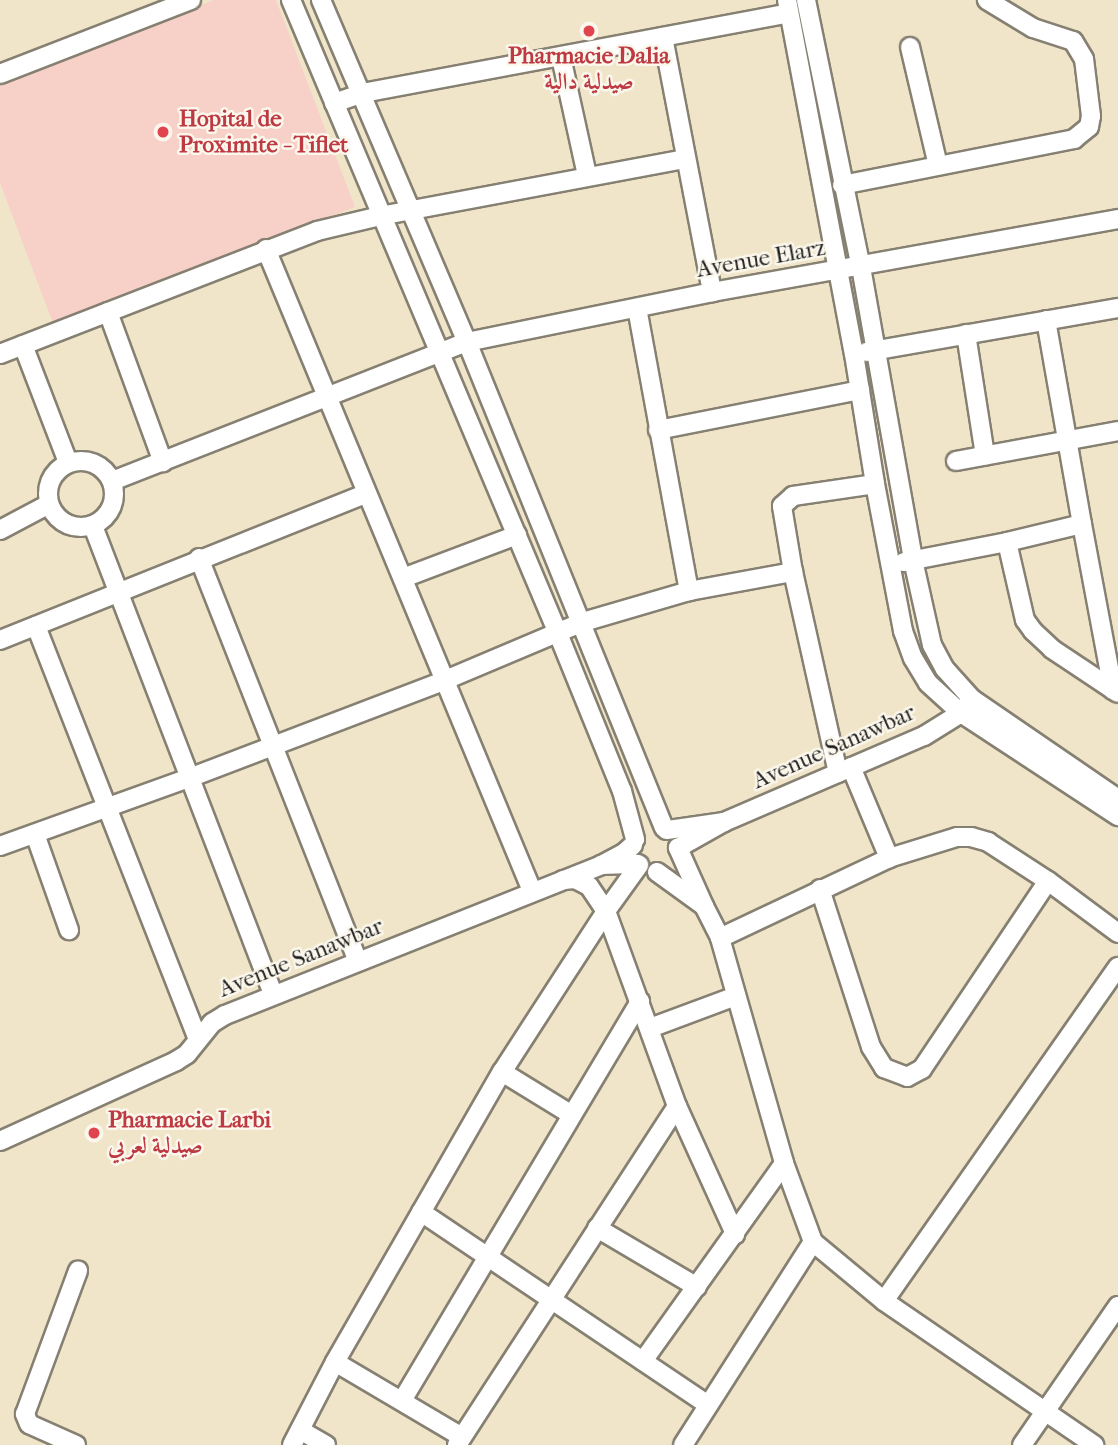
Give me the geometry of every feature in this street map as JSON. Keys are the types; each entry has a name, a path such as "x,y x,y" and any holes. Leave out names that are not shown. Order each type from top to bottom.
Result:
{"street":[{"path":"0,74 191,0"},
{"path":"291,0 622,791 638,864 502,1072 335,1362 296,1437 326,1445"},
{"path":"321,0 363,93 467,342 665,829 674,836 720,938 785,1163 813,1242 884,1301 1094,1445"},
{"path":"806,0 812,80 837,270 903,631 913,658 928,683 1118,799"},
{"path":"842,185 1074,138 1089,127 1091,116 1084,60 1073,41 1033,28 987,0"},
{"path":"334,103 363,93 663,37 788,6 842,185 861,267 913,560 932,645 966,706 1118,816"},
{"path":"663,37 712,292"},
{"path":"910,47 938,165"},
{"path":"561,57 587,176"},
{"path":"0,354 317,231 380,216 685,159"},
{"name":"Avenue Elarz","path":"112,481 467,342 712,292 1118,219"},
{"path":"266,249 532,891"},
{"path":"638,308 658,430 690,590"},
{"path":"854,354 1118,309"},
{"path":"108,312 163,462"},
{"path":"1045,320 1065,441 1116,691"},
{"path":"966,334 985,456"},
{"path":"23,345 68,462"},
{"path":"658,430 860,390"},
{"path":"956,461 1118,431"},
{"path":"87,461 97,465 112,481 114,502 110,512 93,526 72,526 62,522 49,504 50,482 68,462 87,461"},
{"path":"875,484 793,496 784,502 783,512 793,572 844,770 889,858"},
{"path":"0,639 367,493"},
{"path":"0,530 49,504"},
{"path":"891,564 1007,542 1082,524"},
{"path":"93,526 273,994"},
{"path":"403,578 517,535"},
{"path":"1007,542 1025,620 1033,631 1052,649 1116,691"},
{"path":"199,558 357,960"},
{"path":"0,846 192,778 443,681 583,622 690,590 793,572"},
{"path":"36,626 197,1037"},
{"name":"Avenue Sanawbar","path":"724,822 924,736 966,706"},
{"path":"601,865 624,853 651,827 665,829 724,822"},
{"path":"657,872 671,866 678,848 724,822"},
{"path":"35,834 69,930"},
{"path":"720,938 889,858 957,837 971,837 988,842 1048,881 1118,933"},
{"path":"601,865 638,864 657,872 704,906"},
{"name":"Avenue Sanawbar","path":"0,1141 176,1061 187,1054 197,1037 225,1015 357,960 601,865"},
{"path":"561,880 575,879 589,886 606,911 677,1106 735,1234"},
{"path":"820,889 871,1047 884,1068 907,1077 922,1069 1048,881"},
{"path":"884,1301 1118,967"},
{"path":"650,1028 737,996"},
{"path":"403,1399 640,1001"},
{"path":"502,1072 572,1115"},
{"path":"335,1362 403,1399 460,1441 677,1106"},
{"path":"643,1361 785,1163"},
{"path":"421,1213 707,1404"},
{"path":"597,1228 697,1287"},
{"path":"683,1445 813,1242"},
{"path":"76,1445 29,1424 25,1414 78,1271"},
{"path":"1022,1445 1118,1306"},
{"path":"1103,1328 1118,1339"}],"shaded area":[{"name":"Hopital de Proximite - Tiflet","path":"214,0 276,0 355,207 53,323 0,183 0,82"}],"place":[{"name":"Pharmacie Dalia صيدلية دالية","path":"589,31"},
{"name":"Hopital de Proximite - Tiflet","path":"163,132"},
{"name":"Pharmacie Larbi صيدلية لعربي","path":"94,1133"}]}
